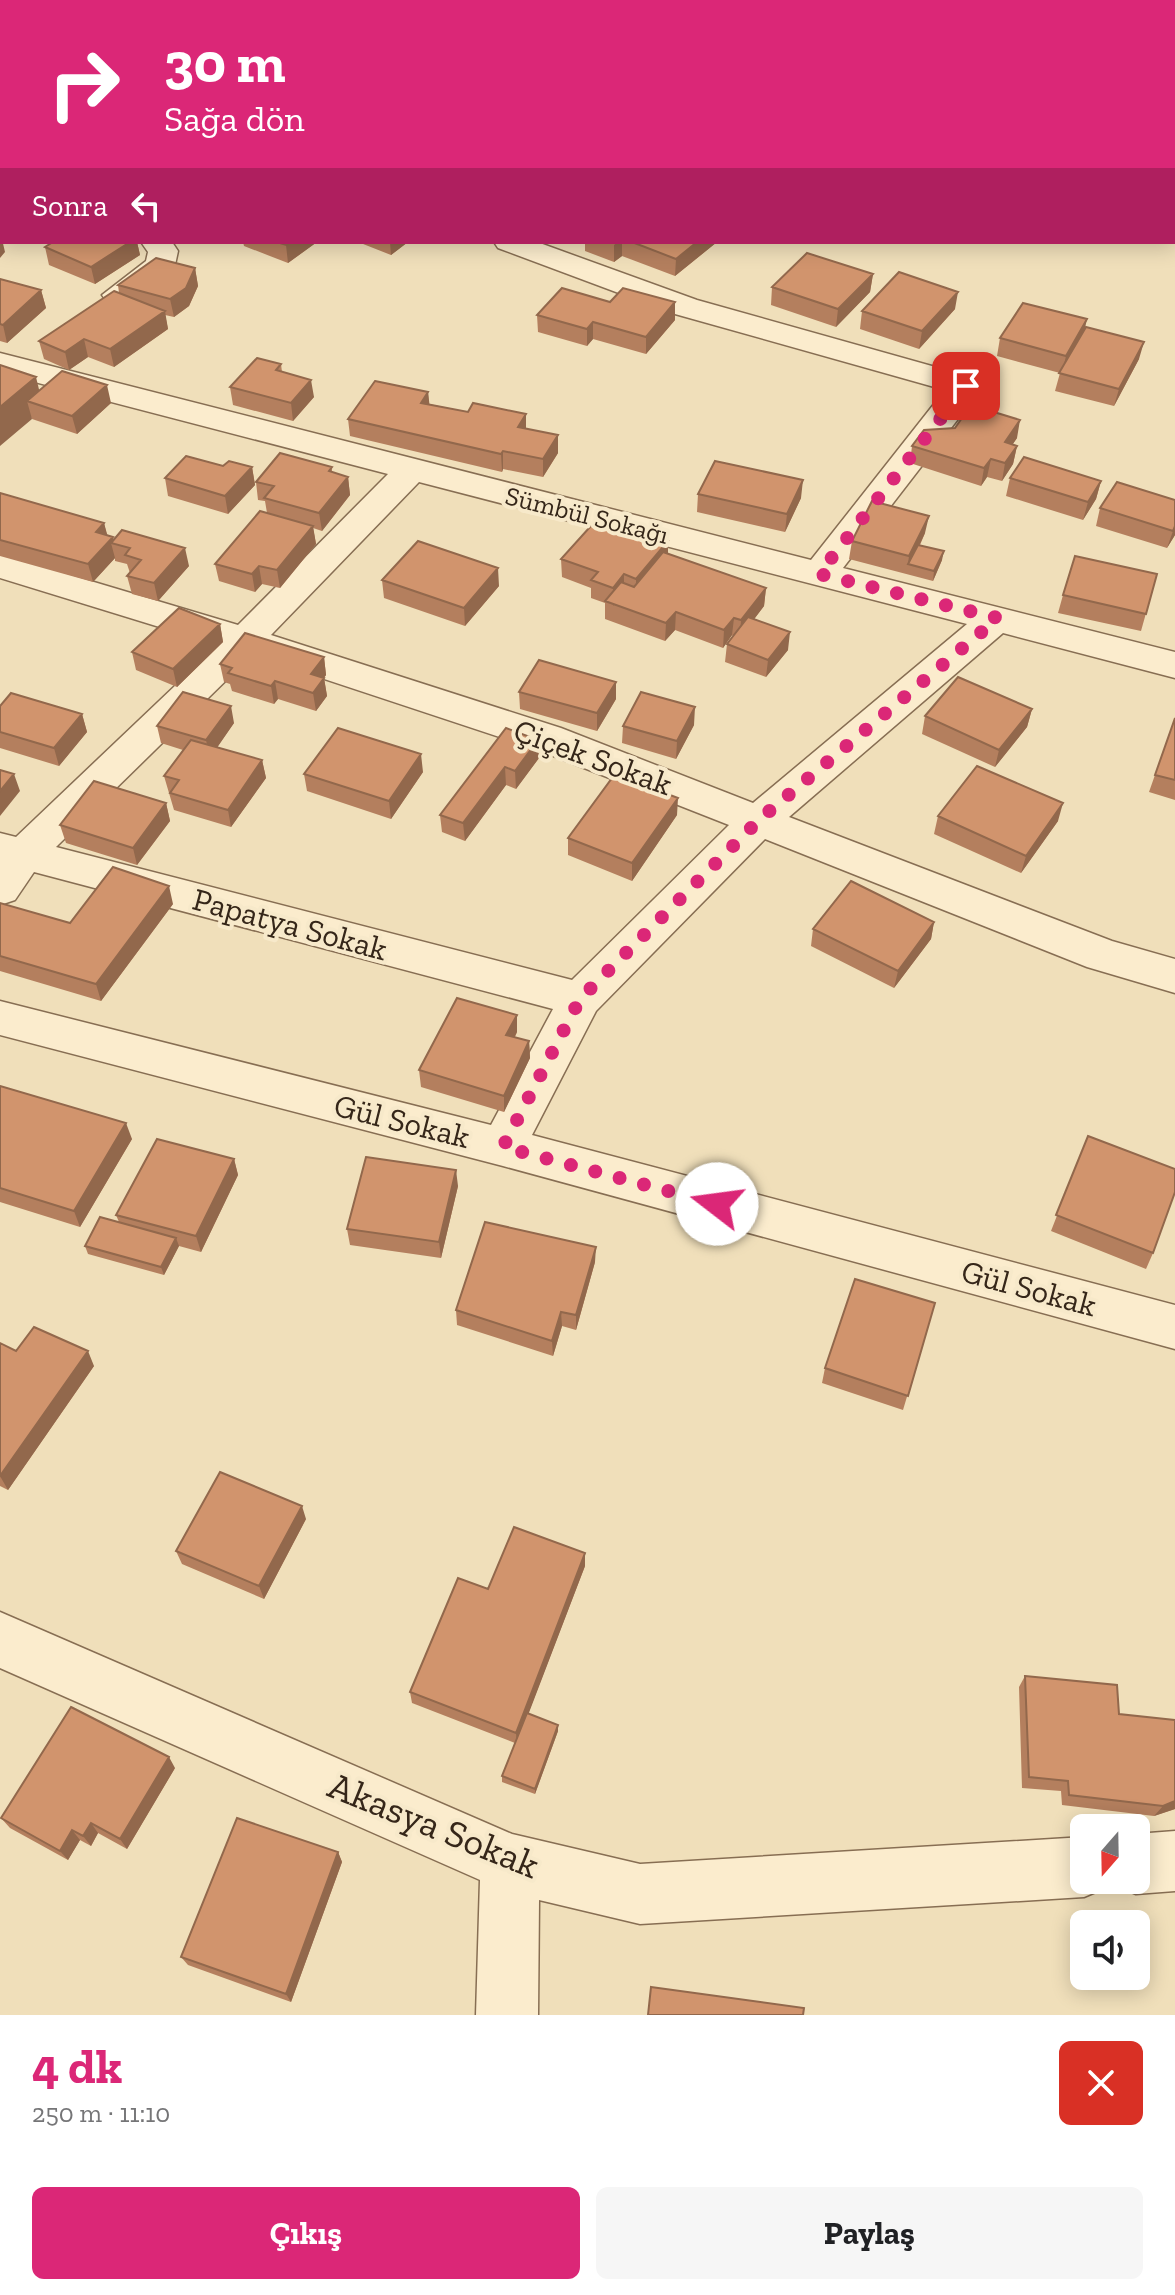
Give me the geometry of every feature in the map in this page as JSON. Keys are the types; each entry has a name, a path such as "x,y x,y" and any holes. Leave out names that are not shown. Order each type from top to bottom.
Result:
{"street":[{"path":"88,314 155,271 164,259 157,244"},
{"path":"514,244 686,307 966,386 819,574"},
{"path":"4,364 48,339"},
{"name":"Sümbül Sokağı","path":"4,364 410,471 1175,665"},
{"path":"0,889 12,851 245,640 410,471"},
{"name":"Çiçek Sokak","path":"0,566 245,640 547,738 1102,955 1175,976"},
{"path":"503,1147 580,999 760,819 998,618"},
{"name":"Papatya Sokak","path":"12,851 580,999"},
{"name":"Gül Sokak","path":"0,1018 503,1147 1175,1327"},
{"name":"Akasya Sokak","path":"0,1640 510,1863 640,1894 1070,1868"},
{"path":"1150,1863 1175,1861"},
{"path":"507,2015 510,1863"}],"building":[{"path":"50,244 127,244 91,267 45,247"},
{"path":"637,244 695,244 676,259"},
{"path":"807,253 873,274 838,309 772,287"},
{"path":"156,258 195,268 186,288 170,299 118,285"},
{"path":"899,272 958,292 922,331 862,311"},
{"path":"0,279 41,290 3,325 0,324"},
{"path":"562,288 610,302 623,288 675,302 646,337 593,322 587,329 537,315"},
{"path":"114,291 165,311 110,349 84,339 65,352 39,341"},
{"path":"1023,303 1087,319 1066,356 1000,338"},
{"path":"1086,327 1144,342 1119,389 1059,373"},
{"path":"257,358 281,364 276,370 311,380 291,403 230,387"},
{"path":"0,365 36,377 0,407"},
{"path":"62,371 107,385 72,416 27,401"},
{"path":"375,381 428,392 421,403 468,412 473,403 526,414 518,427 558,435 543,459 503,451 501,454 348,419"},
{"path":"971,405 1020,420 1005,442 1017,446 1005,463 991,459 984,468 912,446 924,430 955,428"},
{"path":"280,453 332,467 329,471 348,477 319,513 264,498 274,486 256,482"},
{"path":"186,456 223,466 229,461 252,467 225,496 165,478"},
{"path":"1024,457 1101,481 1088,502 1010,478"},
{"path":"715,461 803,480 787,514 698,494"},
{"path":"1117,482 1175,500 1173,531 1100,508"},
{"path":"0,493 104,523 96,532 113,537 88,564 0,540"},
{"path":"872,501 929,516 909,556 852,541"},
{"path":"260,511 313,526 277,570 259,566 252,574 215,564"},
{"path":"599,517 668,541 636,579 624,574 613,588 591,580 598,572 561,559"},
{"path":"122,530 185,548 154,583 127,576 141,560 125,555 130,548 111,543"},
{"path":"418,541 498,568 464,608 382,580"},
{"path":"918,545 944,551 934,571 908,564"},
{"path":"663,552 766,588 741,620 734,618 724,630 676,612 666,623 605,601 621,582 634,587"},
{"path":"1075,556 1157,574 1146,614 1063,595"},
{"path":"179,608 220,624 173,669 132,652"},
{"path":"748,617 790,632 768,660 727,644"},
{"path":"245,633 324,657 311,674 324,678 313,693 275,681 271,686 228,673 232,668 220,664"},
{"path":"539,660 616,682 597,713 519,692"},
{"path":"958,677 1032,709 999,750 925,716"},
{"path":"183,692 231,706 206,740 157,726"},
{"path":"641,692 695,707 677,741 623,726"},
{"path":"11,693 82,714 54,748 0,732 0,706"},
{"path":"1175,718 1175,780 1155,775"},
{"path":"338,728 421,754 389,801 304,774"},
{"path":"506,728 538,740 515,771 505,767 463,823 440,815"},
{"path":"191,740 262,760 228,810 170,793 179,780 164,776"},
{"path":"977,766 1063,803 1026,856 938,816"},
{"path":"0,770 14,774 0,791"},
{"path":"615,774 678,798 632,863 568,838"},
{"path":"94,781 166,803 133,848 60,825"},
{"path":"113,867 169,886 96,984 0,956 0,903 70,923"},
{"path":"851,881 934,922 898,971 813,929"},
{"path":"457,998 517,1015 506,1035 529,1041 504,1096 419,1070"},
{"path":"0,1086 126,1123 74,1211 0,1188"},
{"path":"1088,1136 1175,1169 1175,1192 1153,1253 1056,1215"},
{"path":"157,1139 234,1159 196,1236 116,1215"},
{"path":"366,1157 456,1170 439,1242 347,1229"},
{"path":"100,1217 176,1238 161,1267 85,1246"},
{"path":"485,1222 596,1247 576,1315 561,1312 552,1341 456,1310"},
{"path":"855,1279 935,1303 908,1396 825,1368"},
{"path":"34,1327 88,1351 0,1476 0,1343 16,1351"},
{"path":"220,1472 302,1506 259,1586 176,1551"},
{"path":"514,1527 585,1553 516,1733 410,1692 458,1578 488,1589"},
{"path":"1025,1676 1117,1685 1119,1714 1175,1720 1175,1801 1163,1806 1069,1795 1068,1781 1029,1777"},
{"path":"71,1707 169,1757 120,1839 91,1823 83,1836 72,1830 60,1851 1,1818"},
{"path":"527,1713 558,1725 535,1789 502,1776"},
{"path":"237,1818 338,1852 286,1994 181,1957"},
{"path":"651,1987 804,2008 803,2015 648,2015"}],"route":[{"path":"717,1204 503,1147 580,999 760,819 998,618 819,574 966,386"}]}
